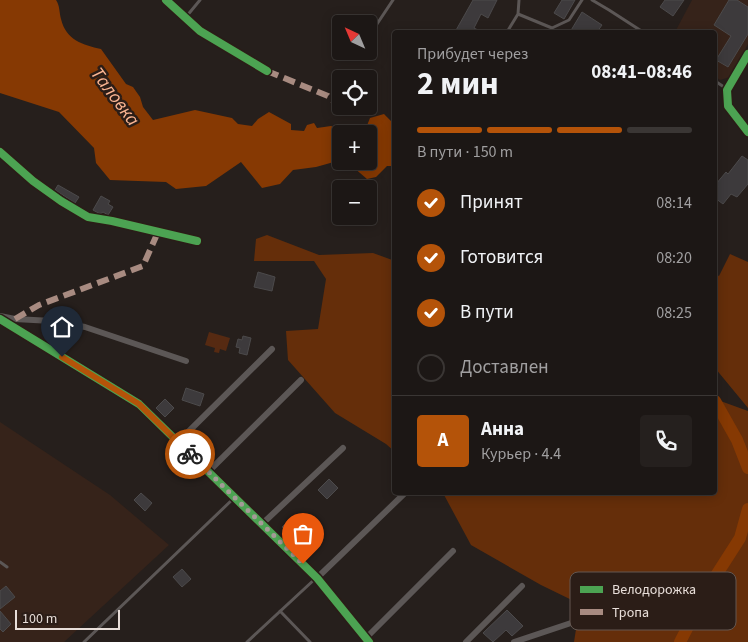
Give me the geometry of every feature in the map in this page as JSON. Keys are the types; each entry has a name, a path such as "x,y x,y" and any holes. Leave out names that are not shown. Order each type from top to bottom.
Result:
{"street":[{"path":"166,0 200,31 267,71"},
{"path":"748,54 727,90 728,106 748,132"},
{"path":"0,152 33,181 88,217 197,241"},
{"path":"0,318 52,321 85,327 186,361"},
{"path":"0,318 139,404 316,578 367,640 453,551"},
{"path":"178,442 272,349"},
{"path":"209,471 301,380"},
{"path":"262,524 343,448"},
{"path":"316,578 403,495"},
{"path":"466,642 522,586"},
{"path":"514,642 570,623"}],"lane":[{"path":"186,17 200,0"},
{"path":"378,22 393,0"},
{"path":"508,30 518,14 520,0"},
{"path":"518,14 552,28 569,20 582,0"},
{"path":"592,0 640,30"},
{"path":"717,83 727,90"},
{"path":"84,642 234,498"},
{"path":"0,562 7,567"},
{"path":"247,642 316,578"},
{"path":"280,611 310,642"}],"shaded area":[{"path":"692,0 748,0 748,44 730,77 720,80 717,78 717,30 676,30"},
{"path":"267,235 319,255 373,253 392,260 392,449 335,413 288,360 286,331 318,329 326,279 314,261 254,261 256,239"},
{"path":"730,254 748,262 748,408 717,370 717,275 719,276"},
{"path":"209,332 230,338 226,351 220,349 219,353 214,352 215,348 205,345"},
{"path":"717,400 748,411 748,642 574,642 576,630 736,630 736,572 570,572 570,599 541,585 471,545 444,495 717,495"},
{"path":"0,422 110,495 169,545 64,642 0,642"}],"water":[{"path":"0,0 56,0 63,26 71,37 88,46 101,49 126,84 133,87 140,97 143,107 153,120 195,110 232,118 238,124 252,126 258,119 269,112 291,124 291,130 304,131 307,125 314,123 317,128 331,126 332,163 293,170 280,184 262,188 241,162 206,186 176,189 166,182 110,180 96,163 94,148 59,112 0,93"},
{"path":"384,114 392,122 392,166 387,166 376,177 367,179 356,170 377,170 377,125 367,125 370,118"}],"building":[{"path":"473,0 497,0 488,18 481,14 474,28 478,30 456,30"},
{"path":"562,0 575,0 564,19 554,13"},
{"path":"665,0 684,0 673,16 660,7"},
{"path":"729,0 737,0 748,7 748,34 728,67 717,61 717,58 731,36 714,25"},
{"path":"582,12 602,25 598,30 571,30"},
{"path":"742,156 748,160 748,184 737,197 731,194 723,204 717,200 717,183 726,172 728,174"},
{"path":"58,185 79,197 75,203 55,190"},
{"path":"101,196 110,201 108,204 113,207 108,215 103,212 100,214 93,210"},
{"path":"258,272 275,277 272,291 254,287"},
{"path":"243,336 251,338 247,355 239,353 240,348 236,347 238,339 242,340"},
{"path":"186,388 204,394 200,406 182,400"},
{"path":"165,399 174,408 165,417 156,408"},
{"path":"329,479 338,488 327,499 318,490"},
{"path":"141,493 152,503 145,511 134,500"},
{"path":"289,520 302,533 294,540 282,527"},
{"path":"182,569 191,579 182,587 173,577"},
{"path":"6,586 15,597 0,609 0,591"},
{"path":"507,610 523,626 512,636 506,630 493,642 483,633"},
{"path":"0,611 11,624 3,632 0,629"}],"waterway":[{"name":"Таловка","path":"717,405 737,440 748,468"},
{"name":"Таловка","path":"718,572 740,538 748,509"},
{"name":"Таловка","path":"680,642 686,630"}],"marked path":[{"path":"267,71 328,96 332,100"},
{"path":"15,319 39,305 143,266 158,232"}],"cycle path":[{"path":"166,0 200,31 267,71"},
{"path":"748,54 727,90 728,106 748,132"},
{"path":"0,152 33,181 88,217 197,241"},
{"path":"0,319 139,404 317,578 369,642"}],"way so far":[{"path":"190,454 303,564"}],"route":[{"path":"62,357 139,404 190,454"}]}
